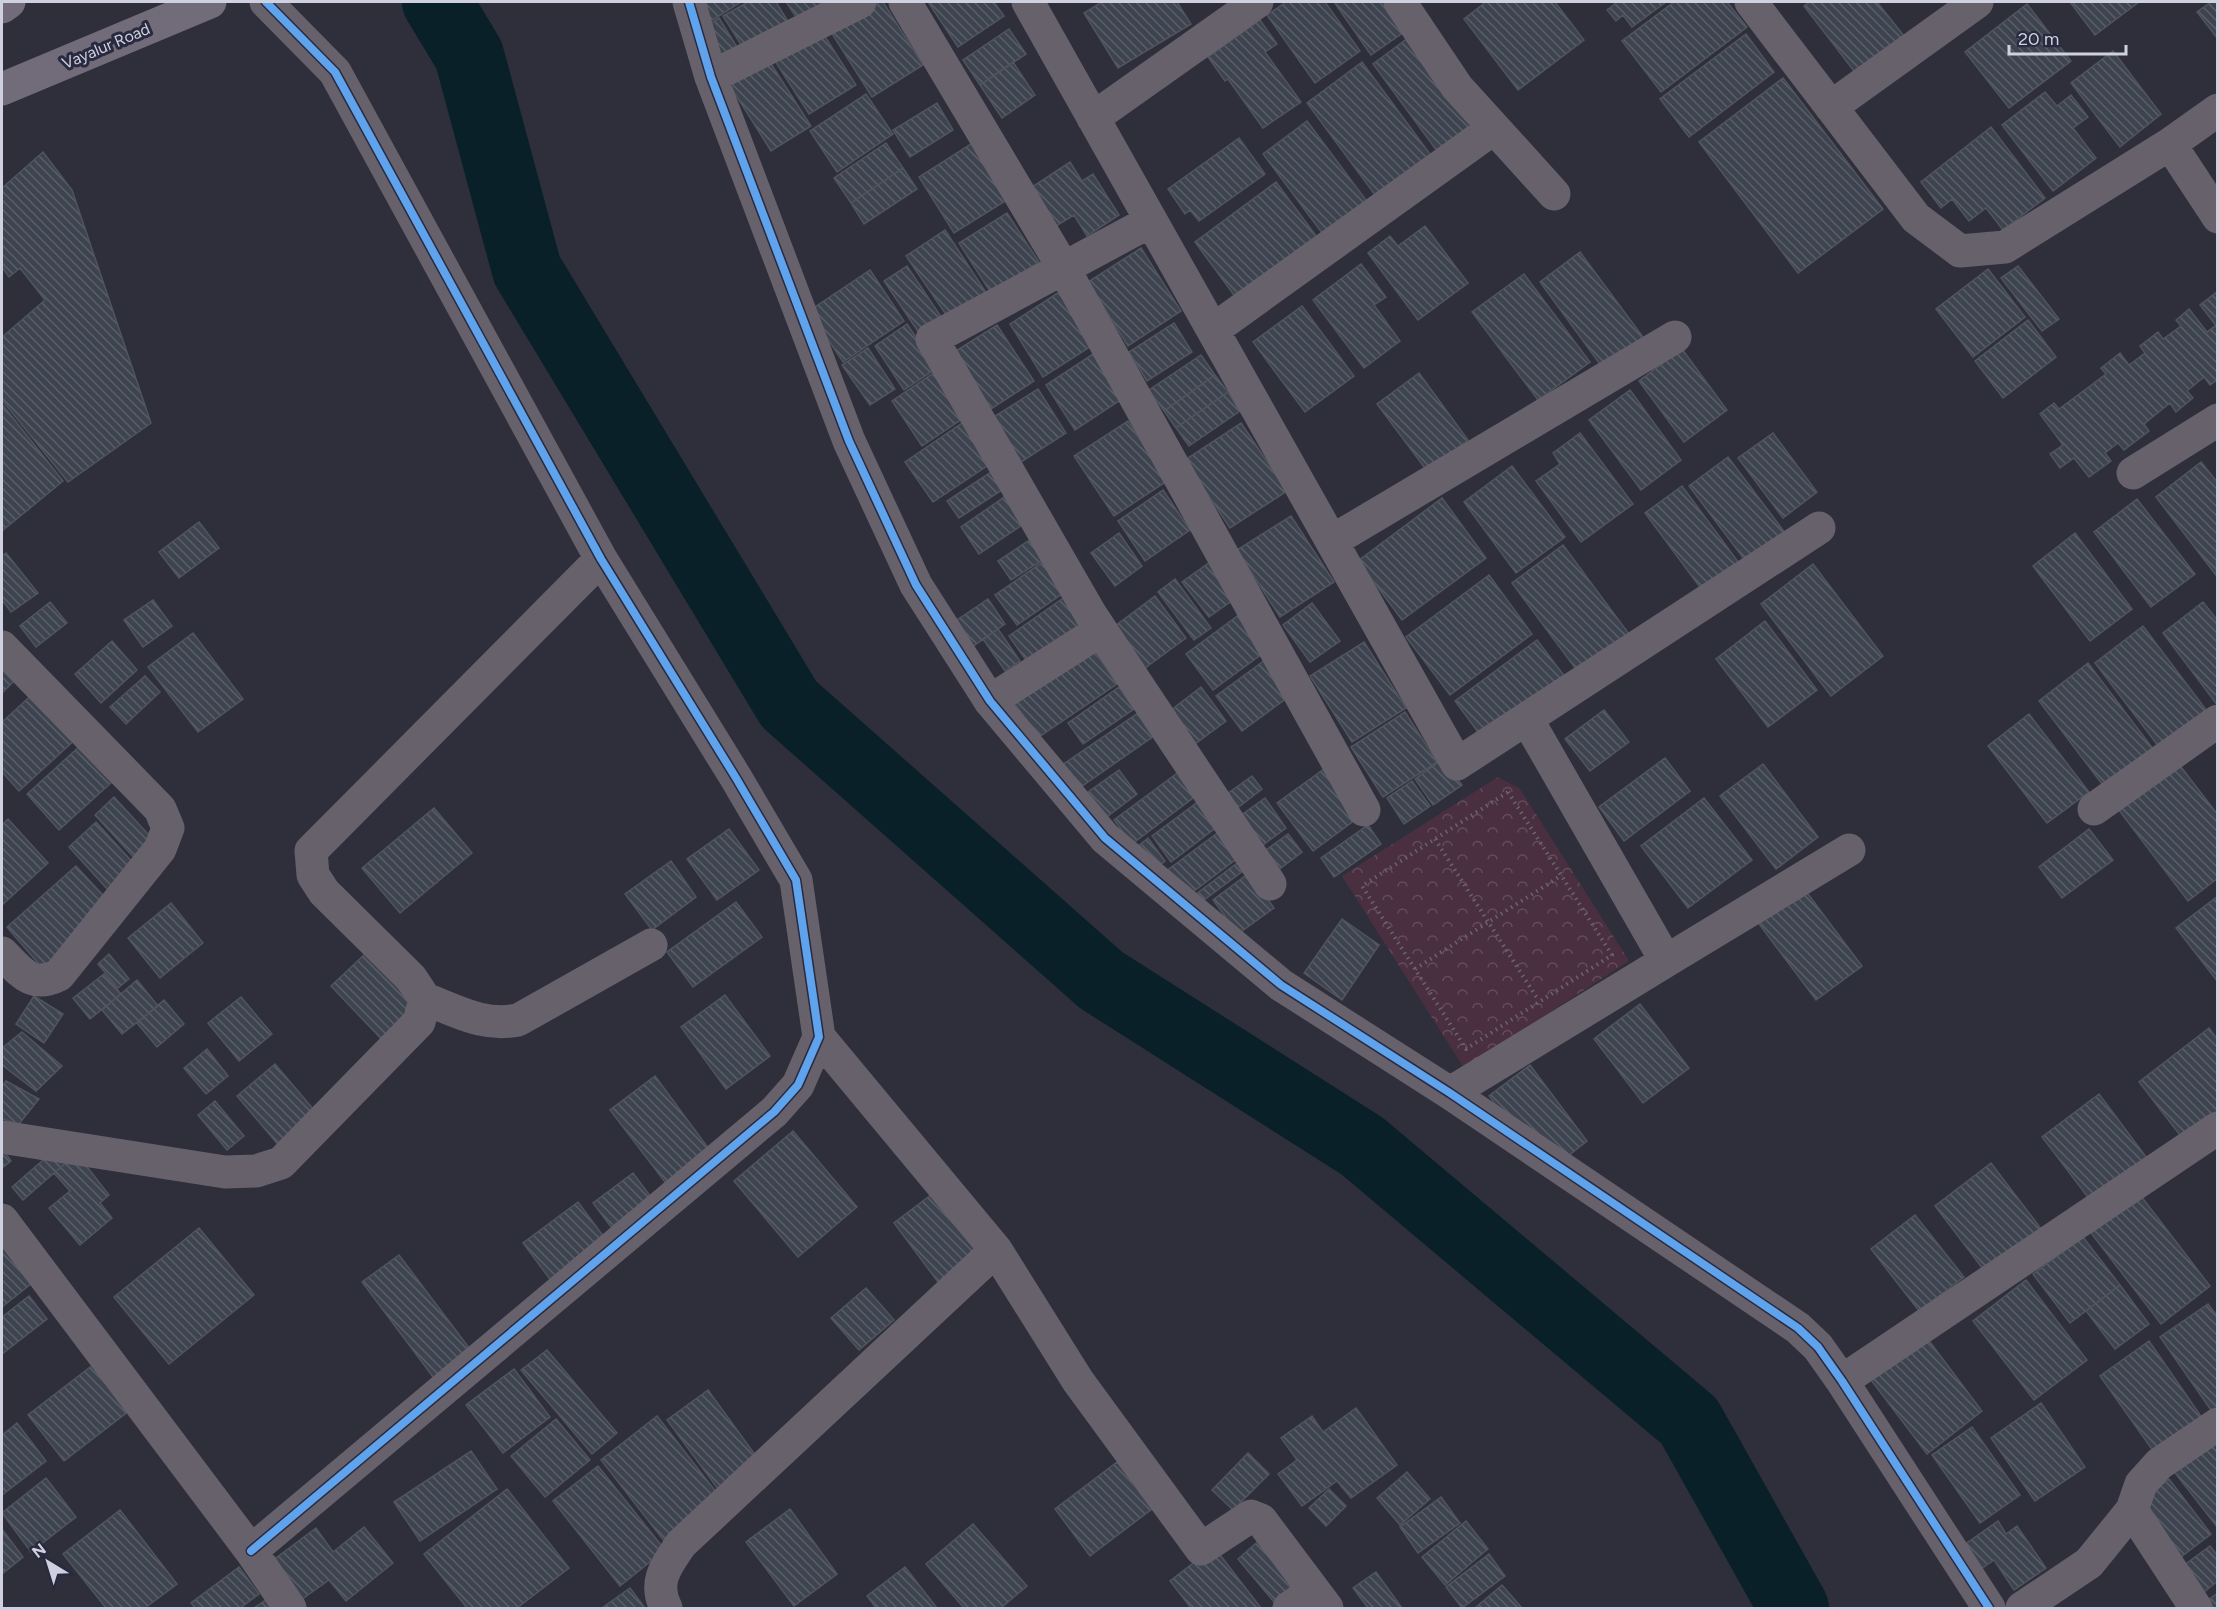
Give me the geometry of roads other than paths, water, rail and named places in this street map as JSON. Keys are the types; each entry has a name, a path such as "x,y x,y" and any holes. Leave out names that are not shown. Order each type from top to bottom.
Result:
{"main road":[{"path":"2,7 9,2"},
{"name":"Vayalur Road","path":"2,89 210,2"}],"street":[{"path":"266,2 335,72 601,559 796,880 819,1037 996,1250 1078,1381 1201,1549 1251,1516 1261,1520 1310,1603"},
{"path":"689,2 711,77 849,441 916,585 990,701 1105,838 1281,985 1450,1093 1798,1328 1818,1347 1842,1381 1989,1608"},
{"path":"711,77 860,2"},
{"path":"905,2 1063,267 1364,810"},
{"path":"1028,2 1457,764 1820,528"},
{"path":"1093,118 1257,2"},
{"path":"1400,2 1457,87 1554,194"},
{"path":"1751,2 1916,218 1959,251 2005,247 2170,144 2217,110"},
{"path":"1831,107 1977,2"},
{"path":"1213,330 1494,128"},
{"path":"2170,144 2217,217"},
{"path":"1151,221 932,339 1101,630 1270,884"},
{"path":"1332,541 1675,337"},
{"path":"2133,473 2217,420"},
{"path":"601,559 312,851 313,875 324,892 411,978 425,999 486,1022 499,1024 518,1020 651,945"},
{"path":"990,701 1101,630"},
{"path":"2,647 160,809 168,828 160,849 59,975 45,982 29,979 2,953"},
{"path":"1527,719 1666,961"},
{"path":"2094,809 2213,733"},
{"path":"1450,1093 1849,850"},
{"path":"2,1137 225,1172 264,1169 281,1163 419,1022 425,999"},
{"path":"251,1551 774,1112 798,1085 819,1037"},
{"path":"1842,1381 2217,1128"},
{"path":"2,1220 251,1551 290,1608"},
{"path":"666,1608 659,1594 664,1568 681,1544 996,1250"},
{"path":"2022,1608 2089,1563 2132,1510 2141,1484 2159,1464 2217,1424"},
{"path":"2132,1510 2196,1608"}],"waterway":[{"path":"437,2 469,55 527,270 789,704 1101,980 1362,1146 1689,1421 1794,1608"}]}
